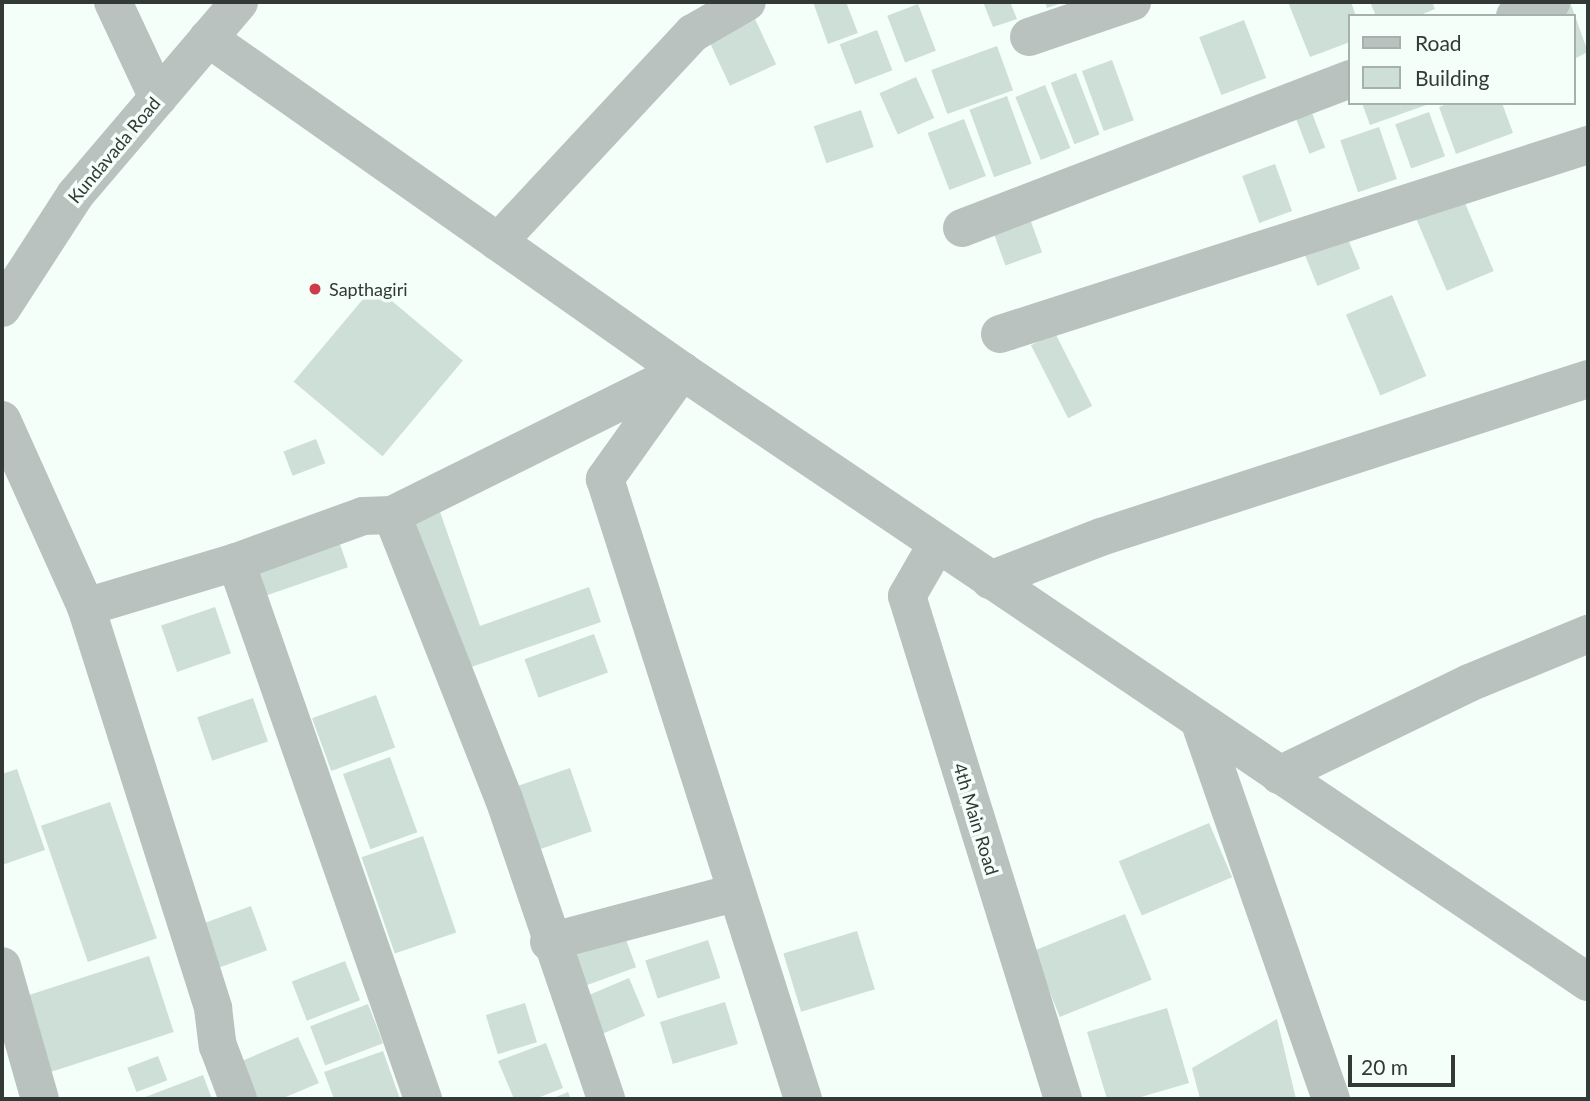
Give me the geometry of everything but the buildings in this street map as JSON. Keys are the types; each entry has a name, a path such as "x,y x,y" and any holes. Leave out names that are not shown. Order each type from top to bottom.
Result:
{"street":[{"path":"113,2 158,97"},
{"name":"Kundavada Road","path":"2,308 75,195 239,2"},
{"path":"498,242 693,33 747,2"},
{"path":"1029,37 1132,2"},
{"path":"1520,14 1551,2"},
{"path":"208,38 682,371 1200,723 1588,982"},
{"path":"962,228 1348,80"},
{"path":"1000,334 1588,145"},
{"path":"86,607 236,562 363,516 392,515 682,371"},
{"path":"682,371 605,479 734,893 803,1099"},
{"path":"990,580 1101,537 1588,379"},
{"path":"2,420 86,607 214,1008 218,1046 239,1099"},
{"path":"392,515 504,799 550,942 606,1099"},
{"name":"4th Main Road","path":"937,544 907,596 1063,1099"},
{"path":"236,562 424,1099"},
{"path":"1279,775 1469,683 1588,634"},
{"path":"1200,723 1331,1099"},
{"path":"550,942 734,893"},
{"path":"2,966 40,1099"}],"place":[{"name":"Sapthagiri","path":"315,289"}]}
